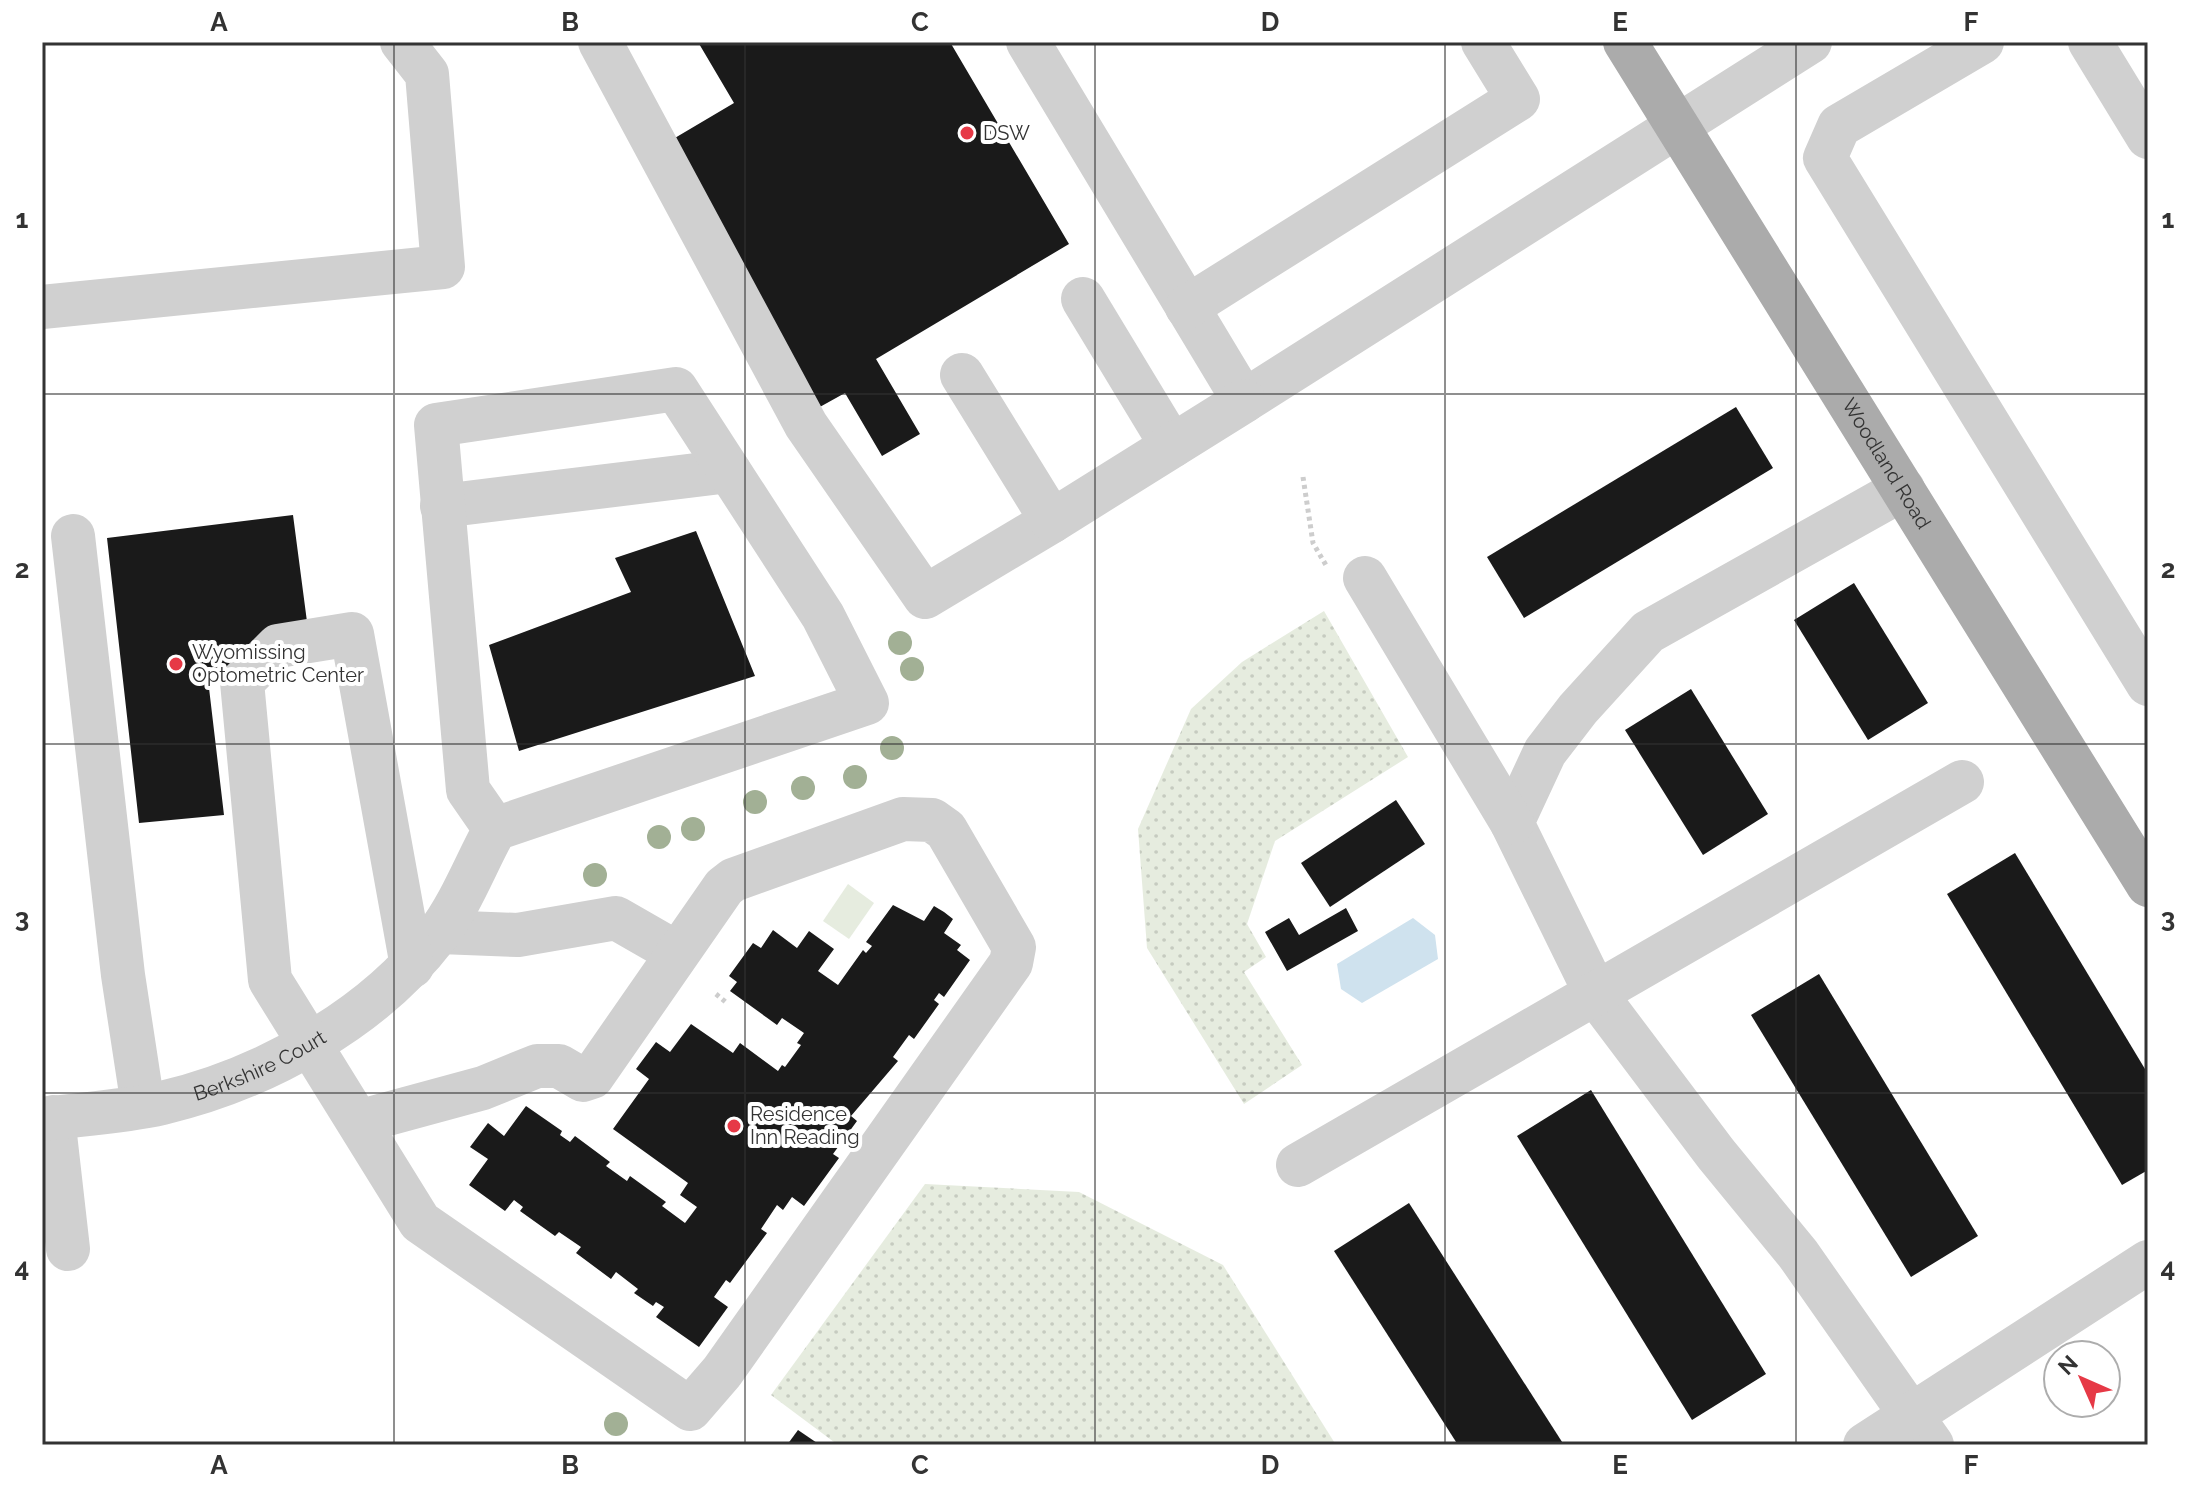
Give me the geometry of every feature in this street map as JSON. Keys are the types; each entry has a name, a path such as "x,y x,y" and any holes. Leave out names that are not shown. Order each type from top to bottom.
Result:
{"main road":[{"name":"Woodland Road","path":"1625,42 2148,885"}],"street":[{"path":"42,307 443,267 427,74 402,42"},
{"path":"600,42 806,425 925,597 1244,401 1810,42"},
{"path":"1028,42 1244,401"},
{"path":"1187,307 1518,99 1483,42"},
{"path":"1982,42 1839,126 1825,158 2148,684"},
{"path":"2090,42 2148,137"},
{"path":"1083,299 1172,446"},
{"path":"962,375 1052,521"},
{"path":"676,389 729,471 823,616 867,703 495,829 468,790 436,425 676,389"},
{"path":"442,506 729,471"},
{"path":"1512,823 1545,752 1578,709 1648,632 1903,489"},
{"path":"73,536 123,975 143,1106"},
{"path":"1346,572 1512,823 1597,996 1716,1154 1798,1254 1922,1430"},
{"path":"358,1122 483,1088 537,1066 559,1066 583,1080 592,1077 717,896 733,880 903,819 919,817 932,820 946,830 1014,947 1011,963 714,1383 690,1409 420,1222 308,1042 270,980 242,682 278,646 352,634 412,966"},
{"path":"1298,1165 1597,996 1962,782"},
{"name":"Berkshire Court","path":"48,1118 143,1106 210,1090 253,1073 364,1008 412,966 440,932 495,829"},
{"path":"440,932 518,935 616,918 677,953"},
{"path":"48,1118 68,1249"},
{"path":"1865,1445 1922,1430 2148,1262"}],"path":[{"path":"1303,477 1313,543 1346,572"},
{"path":"716,994 728,1004"}],"shaded area":[{"path":"1324,611 1408,757 1275,841 1247,924 1266,957 1244,972 1302,1065 1244,1104 1147,948 1138,829 1191,709 1242,662"},
{"path":"848,884 874,903 849,939 823,921"},
{"path":"925,1184 1079,1192 1223,1265 1336,1445 838,1445 771,1395"}],"water":[{"path":"1413,918 1435,935 1438,959 1362,1003 1341,989 1337,964"}],"building":[{"path":"698,42 950,42 1069,244 876,359 920,434 882,456 845,393 818,408 663,145 734,103"},
{"path":"1736,407 1773,468 1524,618 1487,557"},
{"name":"Wyomissing Optometric Center","path":"293,515 309,637 253,641 209,688 224,815 139,823 107,538"},
{"path":"696,531 755,676 519,751 489,645 631,592 615,558"},
{"path":"1854,583 1928,703 1868,740 1794,620"},
{"path":"1691,689 1768,814 1703,855 1625,730"},
{"path":"1396,800 1425,844 1330,907 1301,863"},
{"path":"2015,853 2148,1074 2148,1170 2122,1185 1947,894"},
{"name":"Residence Inn Reading","path":"893,905 924,921 934,906 944,912 953,919 944,933 961,945 957,950 970,960 944,997 939,993 934,1000 939,1004 914,1039 909,1035 893,1057 898,1061 851,1116 857,1121 833,1154 839,1158 804,1206 792,1197 783,1210 777,1205 761,1229 767,1233 730,1283 726,1280 714,1297 728,1307 699,1347 656,1317 664,1307 656,1302 653,1306 634,1293 638,1289 616,1272 611,1279 576,1253 581,1247 559,1232 555,1236 520,1211 523,1207 514,1200 505,1211 469,1185 488,1159 470,1147 488,1123 504,1136 526,1106 562,1131 560,1135 570,1142 575,1136 610,1162 606,1166 627,1181 630,1176 666,1202 662,1206 685,1223 697,1207 680,1195 688,1183 613,1129 649,1079 636,1069 656,1042 670,1052 691,1024 733,1053 740,1043 778,1071 782,1065 785,1067 801,1045 797,1043 804,1033 782,1018 777,1025 730,991 737,982 729,976 753,943 761,948 773,930 797,948 809,931 834,949 818,971 838,985 863,950 866,953 872,946 866,942"},
{"path":"1346,908 1358,931 1287,971 1265,932 1289,918 1299,935"},
{"path":"1819,974 1978,1236 1911,1277 1751,1015"},
{"path":"1591,1090 1766,1374 1692,1420 1517,1136"},
{"path":"1409,1203 1564,1445 1458,1445 1334,1251"},
{"path":"798,1430 820,1445 787,1445"}],"place":[{"name":"DSW","path":"967,133"},
{"name":"Wyomissing Optometric Center","path":"176,664"},
{"name":"Residence Inn Reading","path":"734,1126"}]}
